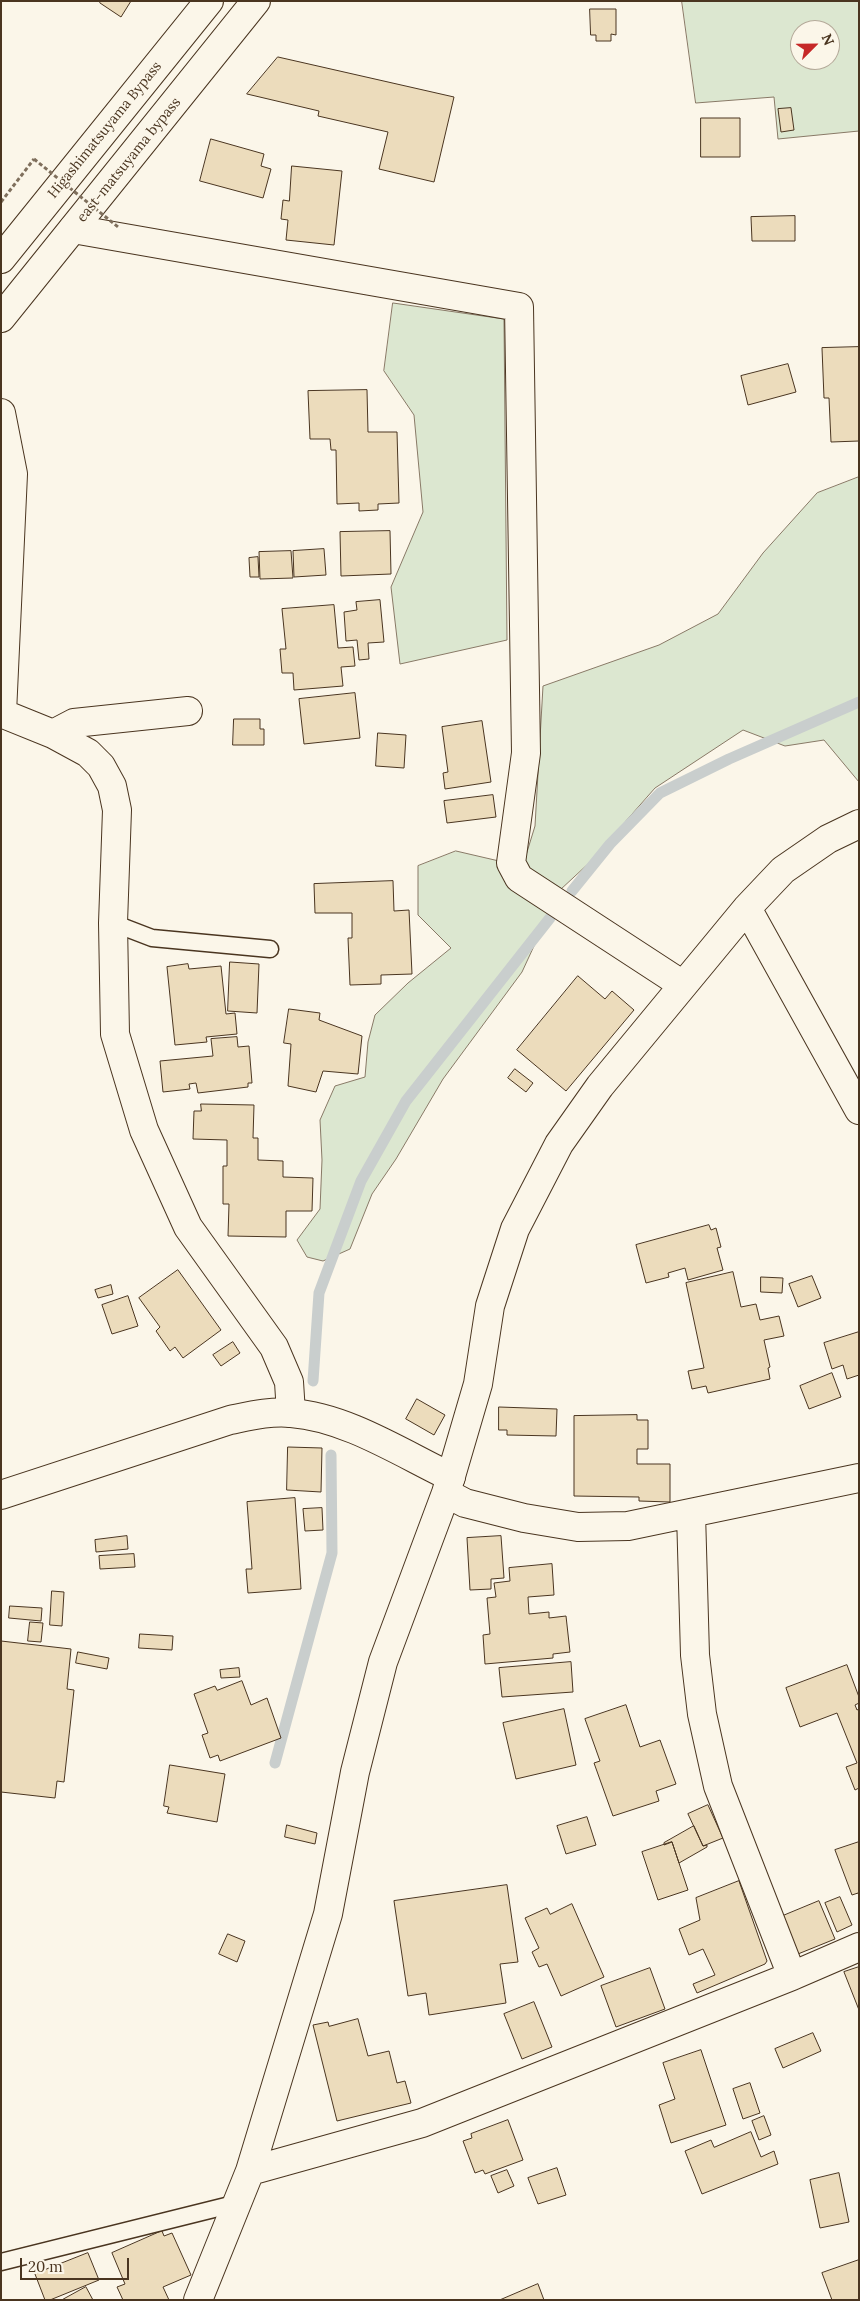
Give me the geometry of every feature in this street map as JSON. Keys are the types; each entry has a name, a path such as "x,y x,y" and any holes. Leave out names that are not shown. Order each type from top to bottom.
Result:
{"street":[{"name":"Higashimatsuyama Bypass","path":"3,254 209,1"},
{"name":"east-matsuyama bypass","path":"1,318 256,1"},
{"path":"73,229 519,307 526,753 511,863 519,878 683,985"},
{"path":"1,413 13,474 2,713 53,734 88,753 101,766 112,786 117,810 113,923 115,1034 144,1130 188,1227 274,1347 289,1382 291,1413"},
{"path":"53,734 74,724 188,711"},
{"path":"198,2300 250,2171 328,1914 355,1772 383,1662 448,1485 478,1384 490,1306 514,1229 559,1144 600,1086 747,908 783,870 828,840 859,824"},
{"path":"747,908 859,1110"},
{"path":"1,1495 230,1420 264,1413 291,1413 337,1422 448,1485 474,1505 524,1518 578,1526 628,1526 859,1478"},
{"path":"691,1513 695,1655 702,1714 718,1786 792,1976"},
{"path":"250,2171 422,2124 792,1976 859,1947"}],"lane":[{"path":"113,923 152,938 270,949"},
{"path":"1,2262 238,2203"}],"path":[{"path":"1,202 34,159 118,227"}],"green space":[{"path":"682,1 859,1 859,131 778,139 774,97 696,103"},
{"path":"393,303 504,319 507,640 400,664 391,587 423,512 414,415 384,371"},
{"path":"859,477 859,782 824,740 785,746 743,730 655,788 588,864 560,890 523,865 535,826 543,686 659,645 718,614 763,553 817,493"},
{"path":"456,851 499,861 552,907 522,972 443,1079 396,1159 372,1194 350,1249 323,1261 307,1257 297,1240 320,1209 322,1160 320,1120 335,1086 365,1077 368,1042 375,1015 408,983 451,948 418,915 418,866"}],"building":[{"path":"101,1 131,1 121,17 100,3"},
{"path":"590,9 616,9 616,35 611,34 611,41 596,41 596,35 591,35"},
{"path":"278,57 454,97 434,182 379,169 388,132 318,116 319,111 247,94"},
{"path":"791,108 794,130 781,132 778,109"},
{"path":"701,118 740,118 740,157 701,157"},
{"path":"211,139 264,154 261,166 271,169 263,198 200,181"},
{"path":"292,166 342,171 334,245 286,240 288,220 281,219 283,200 289,201"},
{"path":"795,216 795,241 752,241 751,217"},
{"path":"859,347 859,441 831,442 829,398 824,398 822,348"},
{"path":"788,364 796,392 748,405 741,376"},
{"path":"367,390 368,432 397,432 399,503 378,504 378,510 359,511 359,503 337,504 336,450 331,450 330,439 310,439 308,391"},
{"path":"390,531 391,574 341,576 340,532"},
{"path":"324,549 326,575 294,577 293,551"},
{"path":"291,551 293,578 260,579 259,552"},
{"path":"258,557 259,577 250,577 249,558"},
{"path":"380,600 384,642 368,643 369,659 359,660 357,640 346,641 344,612 357,610 356,602"},
{"path":"334,605 338,648 353,647 355,666 341,667 343,686 294,690 293,673 282,673 280,649 286,649 282,609"},
{"path":"355,693 360,738 304,744 299,699"},
{"path":"234,719 260,719 260,729 264,729 264,745 233,745"},
{"path":"482,721 491,782 445,789 443,773 448,772 442,727"},
{"path":"378,733 406,735 404,768 376,766"},
{"path":"493,795 496,817 447,823 444,801"},
{"path":"393,881 394,911 409,910 412,974 381,975 381,984 350,985 348,938 352,938 352,913 315,913 314,884"},
{"path":"230,962 259,964 257,1013 228,1011"},
{"path":"188,964 189,969 221,966 226,1014 235,1013 237,1034 206,1037 207,1042 175,1045 167,967"},
{"path":"578,976 605,999 612,991 634,1010 566,1091 517,1050"},
{"path":"289,1009 320,1013 319,1020 362,1036 358,1074 323,1071 316,1092 288,1086 291,1044 284,1043"},
{"path":"237,1037 238,1047 249,1046 252,1083 248,1083 248,1087 198,1093 196,1083 189,1084 190,1089 163,1092 160,1061 213,1056 211,1039"},
{"path":"515,1069 533,1083 526,1092 508,1078"},
{"path":"201,1104 254,1105 253,1138 258,1138 258,1160 283,1161 283,1177 313,1178 312,1211 286,1211 286,1237 228,1236 229,1204 223,1204 223,1166 227,1166 227,1140 193,1139 194,1111 201,1111"},
{"path":"709,1225 711,1230 716,1228 721,1247 717,1248 723,1270 688,1280 685,1268 668,1273 669,1277 646,1283 636,1245"},
{"path":"178,1270 221,1330 183,1358 175,1347 170,1351 156,1331 160,1327 139,1298"},
{"path":"733,1272 741,1307 756,1304 760,1320 779,1316 784,1336 764,1340 770,1367 768,1368 770,1379 708,1393 706,1386 692,1389 688,1371 704,1368 686,1283"},
{"path":"812,1276 821,1298 798,1307 789,1284"},
{"path":"761,1277 783,1278 782,1293 761,1292"},
{"path":"111,1285 113,1294 98,1298 95,1290"},
{"path":"128,1296 138,1326 112,1334 102,1305"},
{"path":"859,1332 859,1375 847,1379 843,1365 832,1369 824,1343"},
{"path":"233,1342 240,1353 221,1366 213,1355"},
{"path":"832,1373 841,1397 809,1409 800,1386"},
{"path":"417,1399 445,1415 434,1435 406,1419"},
{"path":"499,1407 557,1409 556,1436 507,1435 507,1430 499,1430"},
{"path":"637,1415 637,1420 648,1420 648,1449 637,1449 637,1464 670,1464 670,1502 639,1501 639,1497 574,1496 574,1416"},
{"path":"288,1447 322,1448 321,1492 287,1490"},
{"path":"295,1498 301,1589 248,1593 246,1569 252,1569 247,1502"},
{"path":"322,1508 323,1530 305,1531 303,1509"},
{"path":"127,1536 128,1549 96,1552 95,1540"},
{"path":"501,1536 504,1578 491,1579 491,1589 470,1590 467,1538"},
{"path":"134,1554 135,1567 100,1569 99,1556"},
{"path":"552,1564 554,1595 528,1597 529,1614 549,1612 549,1618 566,1616 570,1652 553,1654 553,1658 485,1664 483,1635 490,1634 487,1598 496,1597 494,1583 510,1581 509,1568"},
{"path":"52,1591 64,1592 62,1626 50,1625"},
{"path":"10,1606 42,1608 41,1621 9,1618"},
{"path":"30,1622 43,1623 41,1642 28,1641"},
{"path":"140,1634 173,1636 172,1650 139,1648"},
{"path":"1,1641 71,1649 67,1689 74,1690 64,1782 57,1781 55,1798 1,1792"},
{"path":"78,1652 109,1658 107,1669 76,1663"},
{"path":"571,1662 573,1692 502,1697 499,1668"},
{"path":"847,1665 859,1697 859,1703 855,1705 857,1710 859,1709 859,1788 855,1790 846,1767 857,1763 837,1713 800,1727 786,1688"},
{"path":"239,1668 240,1677 221,1678 220,1670"},
{"path":"242,1681 251,1705 267,1698 281,1738 220,1761 218,1755 210,1758 202,1735 208,1733 194,1694 215,1686 217,1690"},
{"path":"626,1705 640,1747 660,1740 676,1784 656,1791 659,1801 613,1816 594,1763 600,1761 585,1719"},
{"path":"564,1709 576,1765 516,1779 503,1723"},
{"path":"170,1765 225,1774 217,1822 167,1813 169,1807 164,1806"},
{"path":"708,1805 723,1838 703,1846 688,1814"},
{"path":"587,1817 596,1845 566,1854 557,1826"},
{"path":"287,1825 317,1833 315,1844 285,1837"},
{"path":"694,1826 703,1846 707,1845 707,1847 679,1863 672,1842 664,1845 664,1843"},
{"path":"672,1842 688,1890 658,1900 642,1852"},
{"path":"859,1842 859,1896 858,1893 852,1895 835,1850"},
{"path":"739,1881 767,1961 765,1964 697,1993 693,1984 715,1975 703,1949 689,1955 679,1929 700,1920 696,1898"},
{"path":"507,1885 518,1962 500,1964 506,2003 429,2015 426,1993 408,1996 394,1901"},
{"path":"840,1897 852,1925 837,1932 825,1903"},
{"path":"819,1901 835,1939 793,1956 778,1918"},
{"path":"572,1904 604,1977 561,1996 547,1964 539,1967 532,1952 539,1948 525,1918 547,1908 550,1914"},
{"path":"228,1934 245,1941 237,1962 219,1954"},
{"path":"859,1967 859,2010 844,1972"},
{"path":"650,1968 665,2009 616,2027 601,1986"},
{"path":"534,2002 552,2047 522,2059 504,2014"},
{"path":"358,2019 368,2056 389,2051 397,2083 405,2081 411,2103 337,2121 313,2025 328,2022 329,2026"},
{"path":"813,2033 821,2051 783,2068 775,2049"},
{"path":"701,2050 726,2125 671,2143 659,2105 675,2099 663,2063"},
{"path":"750,2083 760,2113 743,2119 733,2089"},
{"path":"764,2116 771,2135 759,2140 752,2121"},
{"path":"508,2120 523,2160 485,2174 483,2170 475,2173 463,2141 472,2138 471,2134"},
{"path":"751,2132 761,2157 774,2151 778,2164 702,2194 685,2151 711,2140 714,2147"},
{"path":"557,2168 566,2195 538,2204 528,2178"},
{"path":"507,2170 514,2186 498,2193 491,2176"},
{"path":"839,2173 849,2222 820,2228 810,2180"},
{"path":"162,2231 164,2236 172,2233 191,2275 163,2287 169,2300 123,2300 117,2287 125,2284 112,2253"},
{"path":"88,2253 99,2280 50,2300 45,2300 35,2274"},
{"path":"859,2260 859,2300 832,2300 822,2273"},
{"path":"538,2284 544,2300 500,2300"},
{"path":"86,2287 93,2300 62,2300"}],"waterway":[{"path":"572,891 610,844 660,793 729,759 859,702"},
{"path":"313,1381 319,1293 361,1181 406,1101 550,918"},
{"path":"275,1763 332,1553 331,1455"}]}
